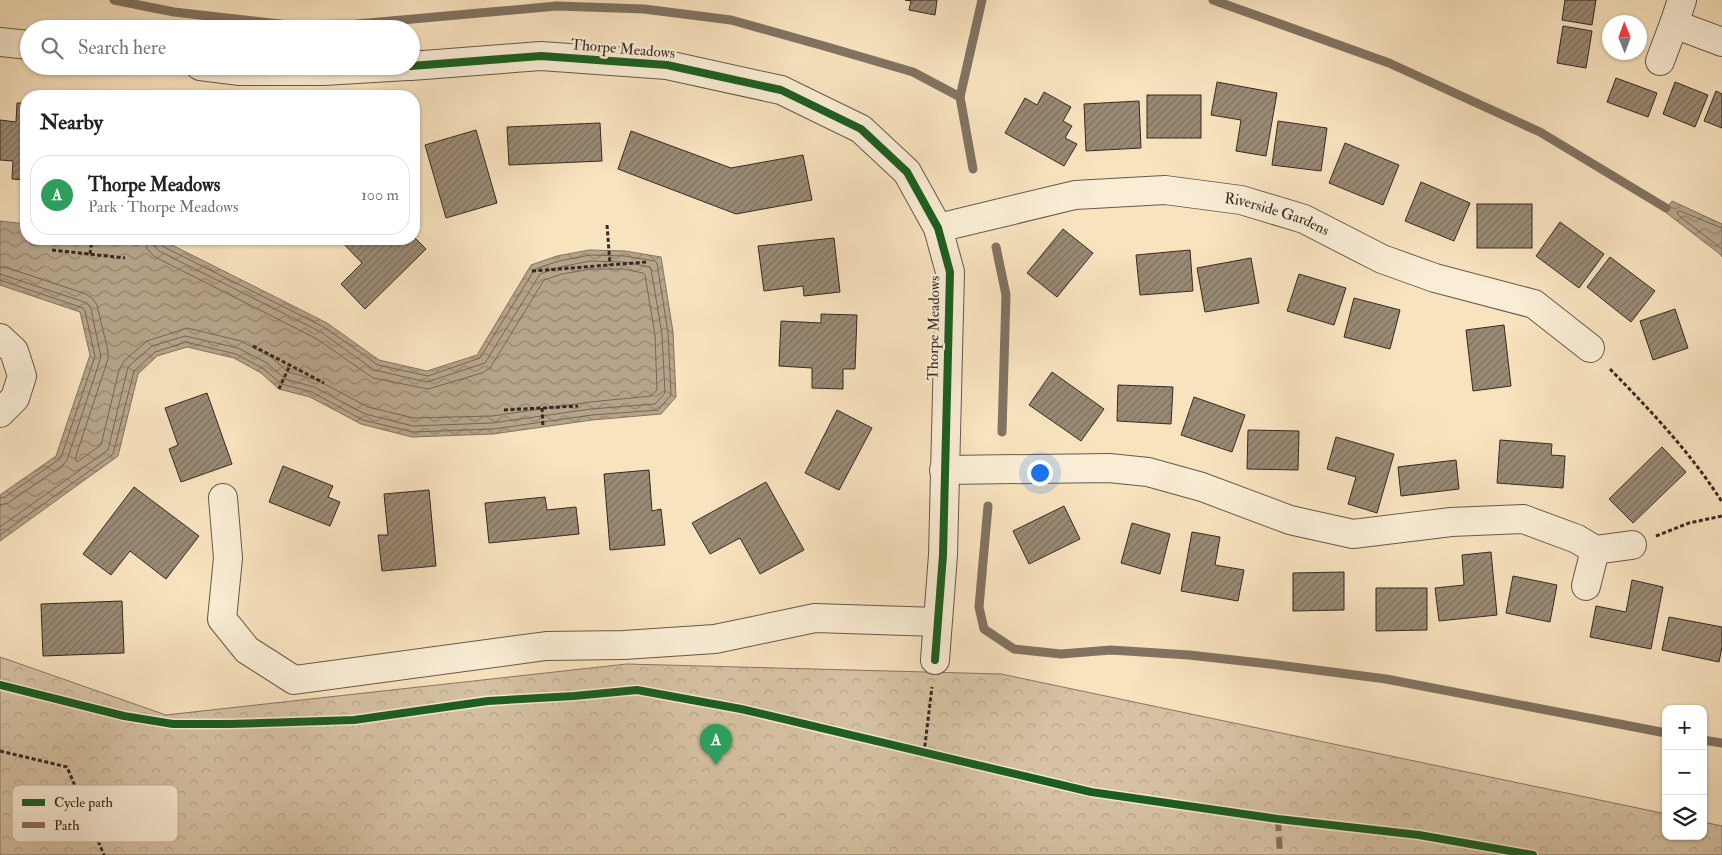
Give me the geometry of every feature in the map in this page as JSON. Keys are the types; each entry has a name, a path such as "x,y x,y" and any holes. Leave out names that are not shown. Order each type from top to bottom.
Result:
{"street":[{"path":"1660,61 1678,12 1722,42"},
{"path":"0,42 20,44"},
{"name":"Thorpe Meadows","path":"420,65 531,56 667,65 781,90 861,129 907,172 938,228 950,272 943,555 935,660"},
{"name":"Riverside Gardens","path":"938,228 1075,195 1166,190 1241,200 1304,220 1382,259 1434,278 1534,304 1590,348"},
{"path":"0,338 14,351 22,376 15,398 0,413"},
{"path":"944,470 1109,468 1148,472 1202,487 1290,520 1353,534 1451,522 1523,519 1577,539 1595,550 1632,545"},
{"path":"224,498 228,558 222,619 247,650 294,680 546,646 624,645 715,639 815,618 937,622"},
{"path":"1586,586 1595,550"}],"path":[{"path":"607,225 610,265"},
{"path":"90,254 91,245"},
{"path":"52,250 125,258"},
{"path":"532,271 647,262"},
{"path":"253,346 324,383"},
{"path":"1590,348 1649,409 1706,477 1722,502"},
{"path":"279,389 290,365"},
{"path":"504,410 578,406"},
{"path":"542,408 542,427"},
{"path":"1632,545 1689,523 1722,516"},
{"path":"924,753 935,660"},
{"path":"0,751 67,767 75,785"},
{"path":"914,751 933,755"},
{"path":"99,842 104,855"}],"green space":[{"path":"0,657 166,715 627,664 1001,674 1662,813 1662,840 1707,840 1707,823 1722,826 1722,855 0,855"}],"water":[{"path":"1672,201 1722,224 1722,257 1664,211"},
{"path":"0,221 20,223 20,245 172,245 327,323 379,360 427,371 477,355 531,265 557,256 589,250 625,251 661,257 673,332 676,397 661,414 592,420 493,434 412,437 361,424 310,397 279,389 261,373 234,358 187,347 157,356 138,374 118,456 0,541 0,495 56,456 90,355 80,312 0,285"}],"building":[{"path":"905,0 937,0 935,15 909,10 911,1"},
{"path":"1565,0 1596,0 1592,25 1562,20"},
{"path":"1563,26 1592,31 1586,68 1557,63"},
{"path":"1616,78 1657,93 1648,117 1607,102"},
{"path":"1217,82 1277,93 1266,156 1236,151 1241,120 1211,115"},
{"path":"1675,82 1708,95 1695,127 1663,114"},
{"path":"1716,91 1722,94 1722,128 1704,121"},
{"path":"1044,92 1071,107 1063,121 1072,126 1065,138 1077,144 1064,166 1005,133 1025,98 1037,105"},
{"path":"1147,95 1201,95 1201,138 1147,138"},
{"path":"1139,101 1141,148 1086,151 1084,104"},
{"path":"17,103 20,103 20,180 12,179 13,161 0,160 0,120 16,122"},
{"path":"1278,121 1327,128 1321,171 1272,165"},
{"path":"600,123 602,161 509,165 507,127"},
{"path":"476,130 497,203 446,218 425,145"},
{"path":"631,131 731,168 803,155 812,200 736,214 618,169"},
{"path":"1345,143 1399,165 1383,205 1329,183"},
{"path":"1421,182 1470,203 1454,241 1405,221"},
{"path":"1477,204 1532,204 1532,248 1477,248"},
{"path":"1560,222 1604,254 1579,288 1536,256"},
{"path":"1063,229 1093,253 1057,297 1027,273"},
{"path":"834,238 840,292 804,296 803,286 764,291 758,246"},
{"path":"420,243 426,249 365,309 341,284 362,263 345,245 420,245"},
{"path":"1190,250 1193,291 1140,295 1136,255"},
{"path":"1610,257 1655,291 1631,322 1587,287"},
{"path":"1251,258 1259,303 1205,312 1197,268"},
{"path":"1299,274 1346,288 1334,325 1287,311"},
{"path":"1354,298 1400,310 1390,349 1344,337"},
{"path":"1675,309 1688,348 1653,360 1640,321"},
{"path":"821,314 857,315 855,369 843,369 843,389 812,388 812,368 779,366 781,321 821,323"},
{"path":"1504,325 1511,386 1473,391 1466,330"},
{"path":"1052,372 1104,409 1081,441 1029,405"},
{"path":"1118,385 1173,387 1171,424 1117,421"},
{"path":"207,393 232,464 181,482 169,449 178,445 165,408"},
{"path":"1194,397 1245,415 1232,452 1181,435"},
{"path":"837,410 872,428 839,490 805,473"},
{"path":"1248,430 1299,431 1298,470 1247,469"},
{"path":"1336,437 1394,454 1377,513 1348,504 1356,477 1327,469"},
{"path":"1500,440 1552,444 1551,455 1565,456 1563,488 1497,483"},
{"path":"1662,447 1686,472 1633,523 1609,499"},
{"path":"1456,460 1459,489 1401,496 1398,467"},
{"path":"283,466 333,486 328,497 340,502 330,526 269,502"},
{"path":"649,470 652,511 661,509 665,545 610,550 604,474"},
{"path":"766,482 804,550 760,574 740,538 710,554 692,523"},
{"path":"134,487 199,536 166,579 130,551 111,575 83,554"},
{"path":"429,490 436,566 382,571 378,535 388,535 384,494"},
{"path":"545,497 547,510 576,507 579,534 489,543 485,503"},
{"path":"1064,506 1080,539 1029,564 1013,531"},
{"path":"1132,523 1170,534 1160,574 1121,563"},
{"path":"1192,532 1220,537 1215,565 1244,570 1238,601 1181,591"},
{"path":"1491,552 1497,615 1439,621 1435,588 1464,585 1462,555"},
{"path":"1344,572 1344,610 1293,611 1293,573"},
{"path":"1513,576 1557,585 1550,622 1506,613"},
{"path":"1632,580 1663,587 1651,649 1590,637 1596,606 1626,612"},
{"path":"1376,588 1427,588 1427,630 1376,631"},
{"path":"122,601 124,653 43,656 41,604"},
{"path":"1669,617 1722,627 1722,647 1719,662 1662,650"}],"waterway":[{"path":"114,0 174,12 244,20"},
{"path":"960,97 982,0"},
{"path":"1213,0 1389,63 1540,132 1666,208"},
{"path":"401,20 557,6 644,9 731,20 913,72 960,97 973,169"},
{"path":"996,247 1006,295 1002,432"},
{"path":"988,506 979,607 984,629 1014,649 1061,654 1111,650 1189,655 1270,664 1386,679 1662,732"},
{"path":"1707,741 1722,743"}],"marked path":[{"path":"1278,819 1280,855"}],"cycle path":[{"path":"420,65 541,56 667,65 781,90 861,129 907,172 938,228 950,272 943,555 935,660"},
{"path":"0,685 124,716 173,724 354,720 488,701 637,690 741,709 1091,792 1278,819 1419,835 1533,855"}],"place":[{"name":"Thorpe Meadows","path":"716,765"}]}
